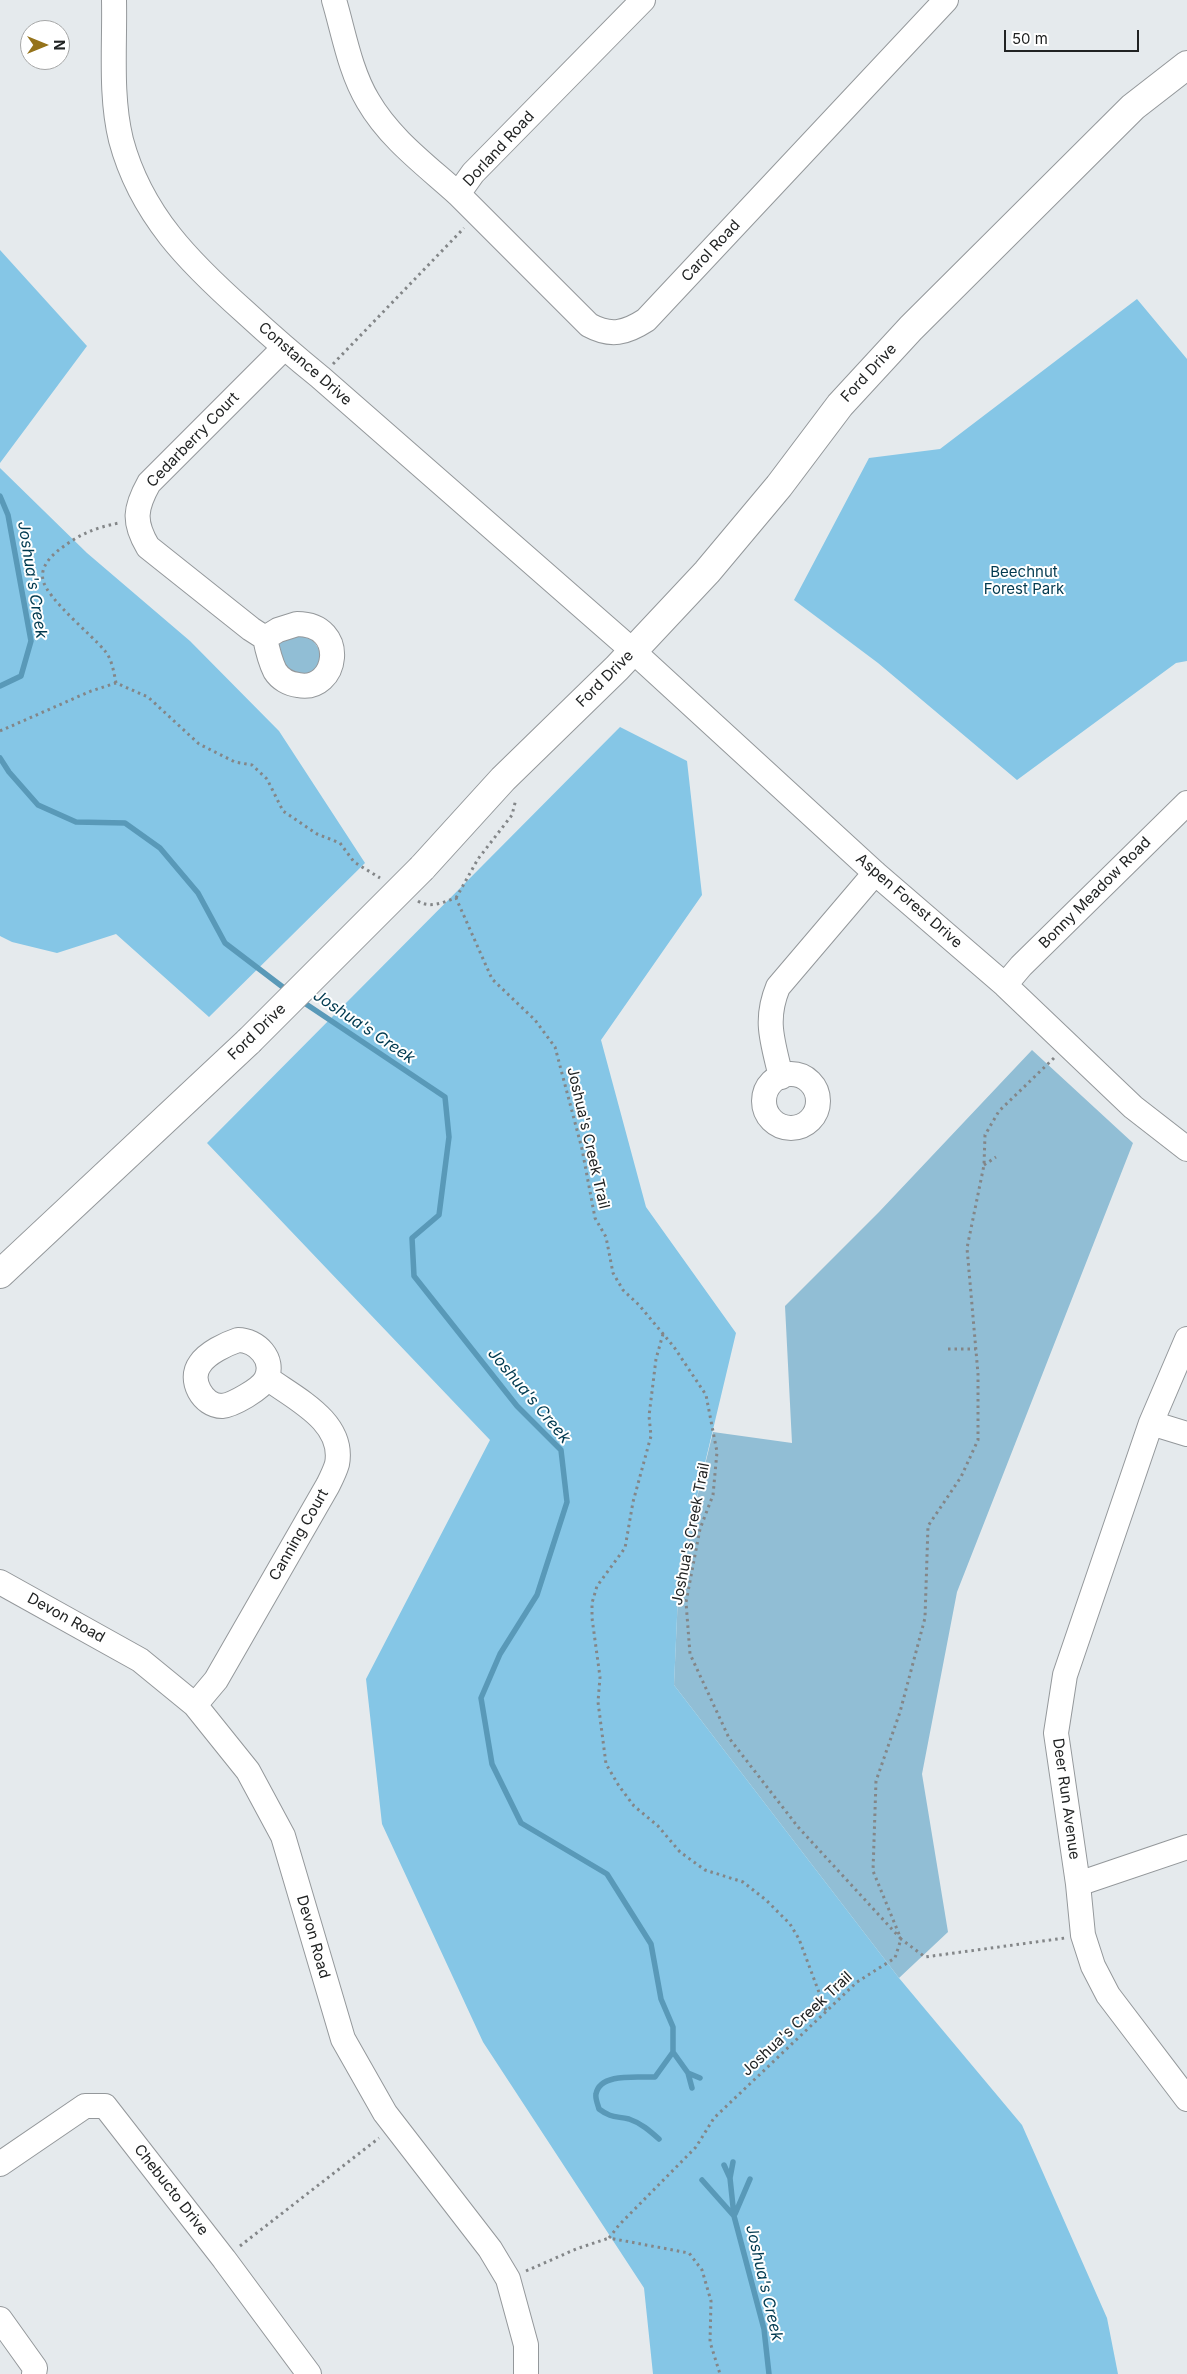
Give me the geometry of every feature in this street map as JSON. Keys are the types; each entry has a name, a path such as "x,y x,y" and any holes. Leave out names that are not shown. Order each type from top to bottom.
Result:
{"main road":[{"name":"Ford Drive","path":"0,1274 249,1041 422,868 503,779 633,651 707,572 779,486 840,405 911,328 1134,107 1187,64"}],"street":[{"name":"Constance Drive","path":"114,0 115,99 121,138 131,173 150,207 178,248 204,276 284,348 320,377 633,651"},
{"name":"Dorland Road","path":"334,0 355,74 368,100 386,126 404,147 458,194 473,173 643,0"},
{"name":"Carol Road","path":"458,194 588,326 602,332 618,334 646,320 946,0"},
{"name":"Cedarberry Court","path":"136,518 140,500 149,483 284,348"},
{"path":"136,518 139,532 148,547 265,638"},
{"name":"Aspen Forest Drive","path":"633,651 875,873 1005,985 1133,1107 1187,1149"},
{"name":"Bonny Meadow Road","path":"1005,985 1021,966 1184,811"},
{"path":"780,1077 770,1024 771,1005 778,987 875,873"},
{"name":"Deer Run Avenue","path":"1187,1339 1151,1424 1065,1675 1058,1710 1056,1734 1078,1884 1083,1935 1093,1966 1108,1995 1187,2099"},
{"name":"Canning Court","path":"195,1705 216,1680 328,1486 337,1465 338,1450 336,1437 327,1423 267,1378"},
{"path":"1151,1424 1187,1434"},
{"name":"Devon Road","path":"0,1582 140,1660 195,1705 248,1771 283,1836 343,2039 395,2125 490,2250 508,2279 526,2345 526,2374"},
{"path":"1078,1884 1187,1847"},
{"name":"Chebucto Drive","path":"0,2164 85,2106 105,2106 224,2259 309,2374"},
{"path":"0,2319 35,2368 34,2374"}],"path":[{"path":"320,377 478,215"},
{"path":"116,683 106,652 81,628 46,588 42,579 44,566 52,555 80,534 136,518"},
{"path":"1,730 91,691 116,683 148,697 199,744 235,762 252,765 267,779 282,812 316,834 340,843 354,862 385,881"},
{"path":"416,900 424,905 437,905 456,898 478,859 512,815 516,799 503,779"},
{"name":"Joshua's Creek Trail","path":"456,898 492,979 535,1020 554,1047 582,1149 596,1218 606,1237 613,1273 623,1290 663,1334 706,1395 717,1452 712,1495 700,1529 686,1602 690,1654 729,1738 798,1827 859,1891 901,1940 895,1958 857,1982 714,2118 696,2147 619,2225 609,2238"},
{"path":"1068,1046 1026,1082 999,1111 986,1135 984,1165 967,1248 976,1349 978,1440 961,1477 928,1526 925,1618 900,1712 876,1781 873,1871 901,1940 925,1957 1083,1935"},
{"path":"984,1165 996,1157"},
{"path":"663,1334 656,1359 649,1416 652,1436 633,1502 625,1548 597,1586 592,1603 592,1618 600,1677 598,1702 606,1764 634,1806 658,1826 680,1852 705,1870 743,1882 766,1900 790,1924 800,1939 826,2011"},
{"path":"948,1349 976,1349"},
{"path":"224,2259 395,2125"},
{"path":"508,2279 576,2249 609,2238 689,2253 702,2270 711,2301 710,2342 720,2374"}],"shaded area":[{"path":"306,635 319,650 320,661 312,671 305,675 287,670 280,659 278,641 292,636"},
{"path":"1032,1050 1133,1143 957,1592 922,1774 948,1932 899,1978 674,1685 679,1572 713,1432 792,1443 785,1306 879,1212"}],"green space":[{"path":"0,250 87,346 0,463"},
{"name":"Beechnut Forest Park","path":"1137,299 1187,359 1187,661 1176,663 1017,780 878,663 794,600 869,458 940,449"},
{"path":"0,468 87,553 190,641 279,731 365,863 209,1017 116,934 57,953 12,942 0,936"},
{"path":"620,727 687,761 702,895 601,1040 646,1207 736,1333 679,1572 674,1685 899,1978 1022,2125 1107,2318 1118,2374 653,2374 644,2288 483,2042 382,1824 366,1679 490,1440 207,1143"}],"waterway":[{"name":"Joshua's Creek","path":"0,496 8,515 31,641 21,676 0,686"},
{"name":"Joshua's Creek","path":"0,758 9,772 38,805 76,822 125,823 160,848 198,893 225,943 288,991"},
{"name":"Joshua's Creek","path":"300,1000 445,1097 449,1137 439,1215 412,1238 414,1276 517,1406 561,1450 567,1502 537,1595 500,1654 481,1698 492,1764 521,1823 607,1874 651,1944 661,1999 673,2027 673,2052 655,2077 612,2079 599,2087 596,2099 599,2109 603,2112 629,2119 659,2139"},
{"path":"673,2052 688,2073 700,2078"},
{"path":"688,2073 692,2088"},
{"path":"733,2162 730,2178 734,2216"},
{"path":"724,2165 730,2178"},
{"path":"735,2214 750,2179"},
{"name":"Joshua's Creek","path":"702,2180 734,2216 764,2329 769,2374"}]}
